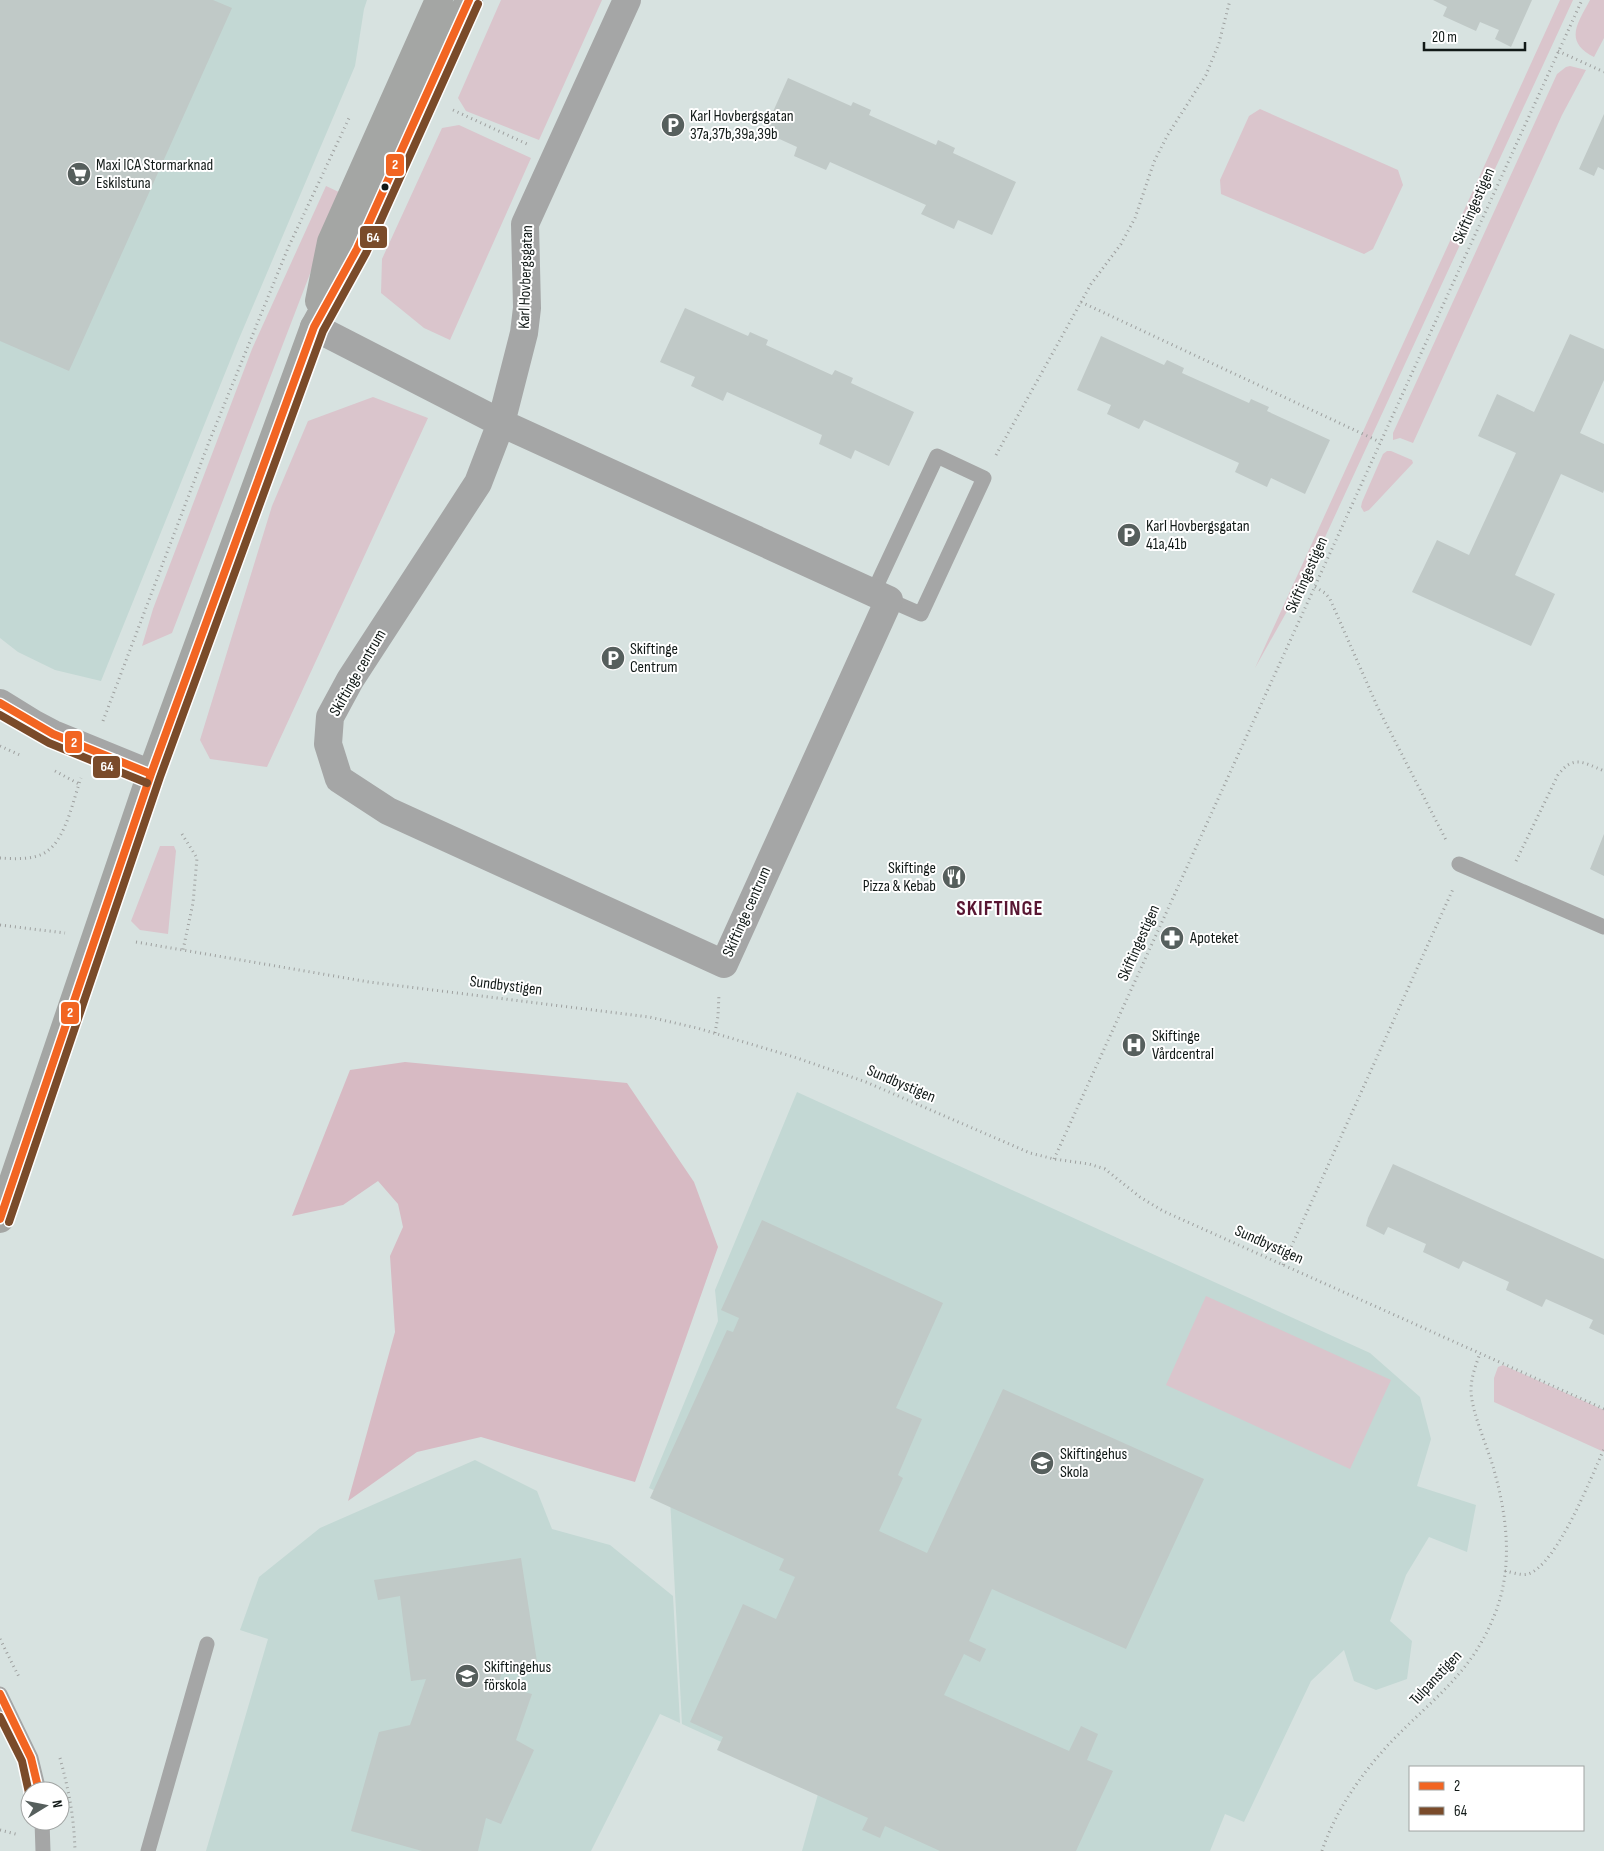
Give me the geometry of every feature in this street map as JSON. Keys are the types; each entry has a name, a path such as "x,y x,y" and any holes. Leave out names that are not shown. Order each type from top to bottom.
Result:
{"street":[{"path":"314,327 331,242 439,0"},
{"path":"0,1219 150,774 314,327 356,249 469,0"},
{"name":"Karl Hovbergsgatan","path":"501,423 524,333 527,308 525,224 627,0"},
{"path":"314,327 501,423 881,596"},
{"name":"Skiftinge centrum","path":"501,423 478,483 350,680 330,717 328,744 339,779 388,812 724,964 881,596"},
{"path":"0,703 46,731 150,774"}],"lane":[{"path":"937,456 984,478 921,614 881,596 937,456"},
{"path":"1459,864 1604,927"},
{"path":"148,1851 207,1644"},
{"path":"0,1694 31,1758 37,1781"},
{"path":"42,1831 43,1851"}],"path":[{"path":"984,478 1091,284 1121,244 1135,218 1154,162 1167,136 1206,75 1219,43 1230,0"},
{"name":"Skiftingestigen","path":"1054,1159 1582,0"},
{"path":"1558,51 1604,72"},
{"path":"425,98 555,157"},
{"path":"0,858 15,859 42,854 56,842 63,829 206,451 288,248 354,108"},
{"path":"1081,302 1380,442"},
{"path":"1283,1264 1447,905 1459,864 1378,708 1330,599 1325,593 1315,587"},
{"path":"1505,884 1564,766 1571,762 1580,762 1604,771"},
{"path":"182,834 197,858 193,903 183,950"},
{"path":"0,925 66,933"},
{"name":"Sundbystigen","path":"136,942 369,982 649,1017 715,1033 866,1082 1030,1153 1089,1164 1105,1170 1140,1197 1163,1211 1604,1409"},
{"path":"715,1033 718,1016 719,986 724,964"},
{"name":"Tulpanstigen","path":"1322,1851 1342,1807 1353,1789 1379,1755 1449,1687 1470,1662 1485,1637 1497,1610 1505,1571 1506,1530 1502,1500 1471,1391 1480,1353"},
{"path":"1505,1571 1528,1574 1539,1567 1550,1554 1562,1537 1604,1449"}],"shaded area":[{"path":"0,0 367,0 355,66 238,341 101,681 55,670 18,652 0,638"},
{"path":"501,0 602,0 539,140 466,111 458,98"},
{"path":"1560,0 1573,0 1308,574 1255,668"},
{"path":"1590,0 1604,0 1604,38 1594,57 1584,51 1576,38 1578,24"},
{"path":"1570,66 1586,70 1562,115 1413,443 1400,438 1393,440 1393,433 1557,74"},
{"path":"1260,109 1398,170 1403,185 1373,249 1364,254 1221,194 1220,180 1249,116"},
{"path":"459,125 531,158 450,340 424,328 381,293 382,259 442,128"},
{"path":"326,186 341,193 172,633 142,646 153,609 252,349"},
{"path":"373,397 428,418 267,767 210,759 200,740 272,506 308,421"},
{"path":"1391,451 1412,460 1413,463 1369,510 1364,512 1361,507 1362,502 1383,454"},
{"path":"160,846 174,846 176,851 168,934 140,930 131,921"},
{"path":"405,1062 627,1083 694,1182 718,1247 635,1482 481,1437 417,1452 348,1501 395,1332 390,1256 403,1227 398,1204 378,1181 343,1205 292,1216 350,1070"},
{"name":"Skiftingehus Skola","path":"797,1092 1370,1353 1420,1397 1431,1439 1417,1486 1476,1505 1467,1552 1429,1537 1406,1575 1390,1621 1412,1641 1407,1679 1376,1690 1354,1681 1344,1650 1311,1681 1244,1822 1225,1814 1210,1851 802,1851 820,1787 682,1724 670,1498 649,1488 718,1321 715,1290"},
{"path":"1206,1296 1391,1380 1350,1469 1166,1385"},
{"path":"1503,1365 1604,1410 1604,1452 1494,1402 1494,1378 1498,1367"},
{"name":"Skiftingehus förskola","path":"475,1460 537,1491 552,1529 610,1545 673,1596 680,1723 660,1714 591,1851 206,1851 268,1639 240,1630 259,1577 320,1528"}],"building":[{"name":"Maxi ICA Stormarknad Eskilstuna","path":"0,0 213,0 232,8 69,371 0,341"},
{"path":"1433,0 1532,0 1511,47 1495,39 1499,30 1480,22 1476,31 1443,16 1447,7"},
{"path":"788,78 851,106 853,102 871,110 869,115 936,145 938,140 955,148 953,153 1016,182 992,235 958,220 954,229 921,214 926,205 830,162 826,170 794,156 797,147 764,132"},
{"path":"1604,114 1604,170 1598,167 1594,176 1579,169"},
{"path":"685,308 748,336 750,332 768,340 766,345 832,375 835,370 853,378 851,383 914,412 889,466 855,450 851,459 819,444 822,435 727,392 723,401 691,386 695,377 660,362"},
{"path":"1570,334 1604,349 1604,380 1580,433 1604,444 1604,490 1603,493 1561,474 1515,575 1555,594 1531,646 1412,592 1437,540 1469,555 1516,453 1478,436 1497,394 1534,412"},
{"path":"1101,336 1164,365 1167,360 1184,368 1182,373 1249,403 1251,399 1269,407 1267,411 1330,440 1305,494 1271,478 1267,487 1235,472 1239,463 1144,420 1139,429 1107,414 1111,405 1077,390"},
{"path":"1604,834 1604,876 1590,869"},
{"path":"1393,1164 1604,1259 1604,1335 1589,1328 1593,1320 1546,1299 1542,1307 1506,1290 1509,1282 1463,1261 1459,1269 1423,1252 1426,1244 1388,1227 1384,1235 1366,1226"},
{"path":"762,1220 943,1303 896,1408 922,1419 898,1475 903,1478 879,1531 927,1553 1003,1389 1204,1479 1126,1649 992,1589 969,1641 986,1649 980,1662 964,1654 944,1695 1069,1751 1081,1726 1098,1734 1087,1760 1113,1771 1076,1851 940,1851 885,1826 880,1838 862,1830 868,1818 717,1750 723,1737 690,1722 743,1604 776,1619 795,1577 779,1570 784,1559 650,1498 727,1330 733,1332 739,1318 721,1310"},
{"path":"521,1558 538,1668 502,1672 498,1685 532,1694 516,1740 534,1750 501,1824 486,1818 478,1851 422,1851 351,1831 379,1732 410,1725 426,1679 411,1681 400,1596 378,1600 374,1580"}],"transit line":[{"name":"2","path":"0,1219 151,774 314,327 357,249 469,0"},
{"name":"64","path":"9,1222 160,777 323,331 366,253 478,4"},
{"name":"2","path":"0,703 53,734 151,774"},
{"name":"64","path":"0,715 49,743 147,783"},
{"name":"2","path":"0,1694 31,1758 37,1781"},
{"name":"64","path":"0,1717 22,1761 26,1781"}],"place":[{"name":"Karl Hovbergsgatan 37a,37b,39a,39b","path":"673,125"},
{"name":"Maxi ICA Stormarknad Eskilstuna","path":"79,174"},
{"name":"Karl Hovbergsgatan 41a,41b","path":"1129,535"},
{"name":"Skiftinge Centrum","path":"613,658"},
{"name":"Skiftinge Pizza & Kebab","path":"954,877"},
{"name":"Apoteket","path":"1172,938"},
{"name":"Skiftinge Vårdcentral","path":"1134,1045"},
{"name":"Skiftingehus Skola","path":"1042,1463"},
{"name":"Skiftingehus förskola","path":"467,1676"}],"district":[{"name":"SKIFTINGE","path":"1000,908"}]}
